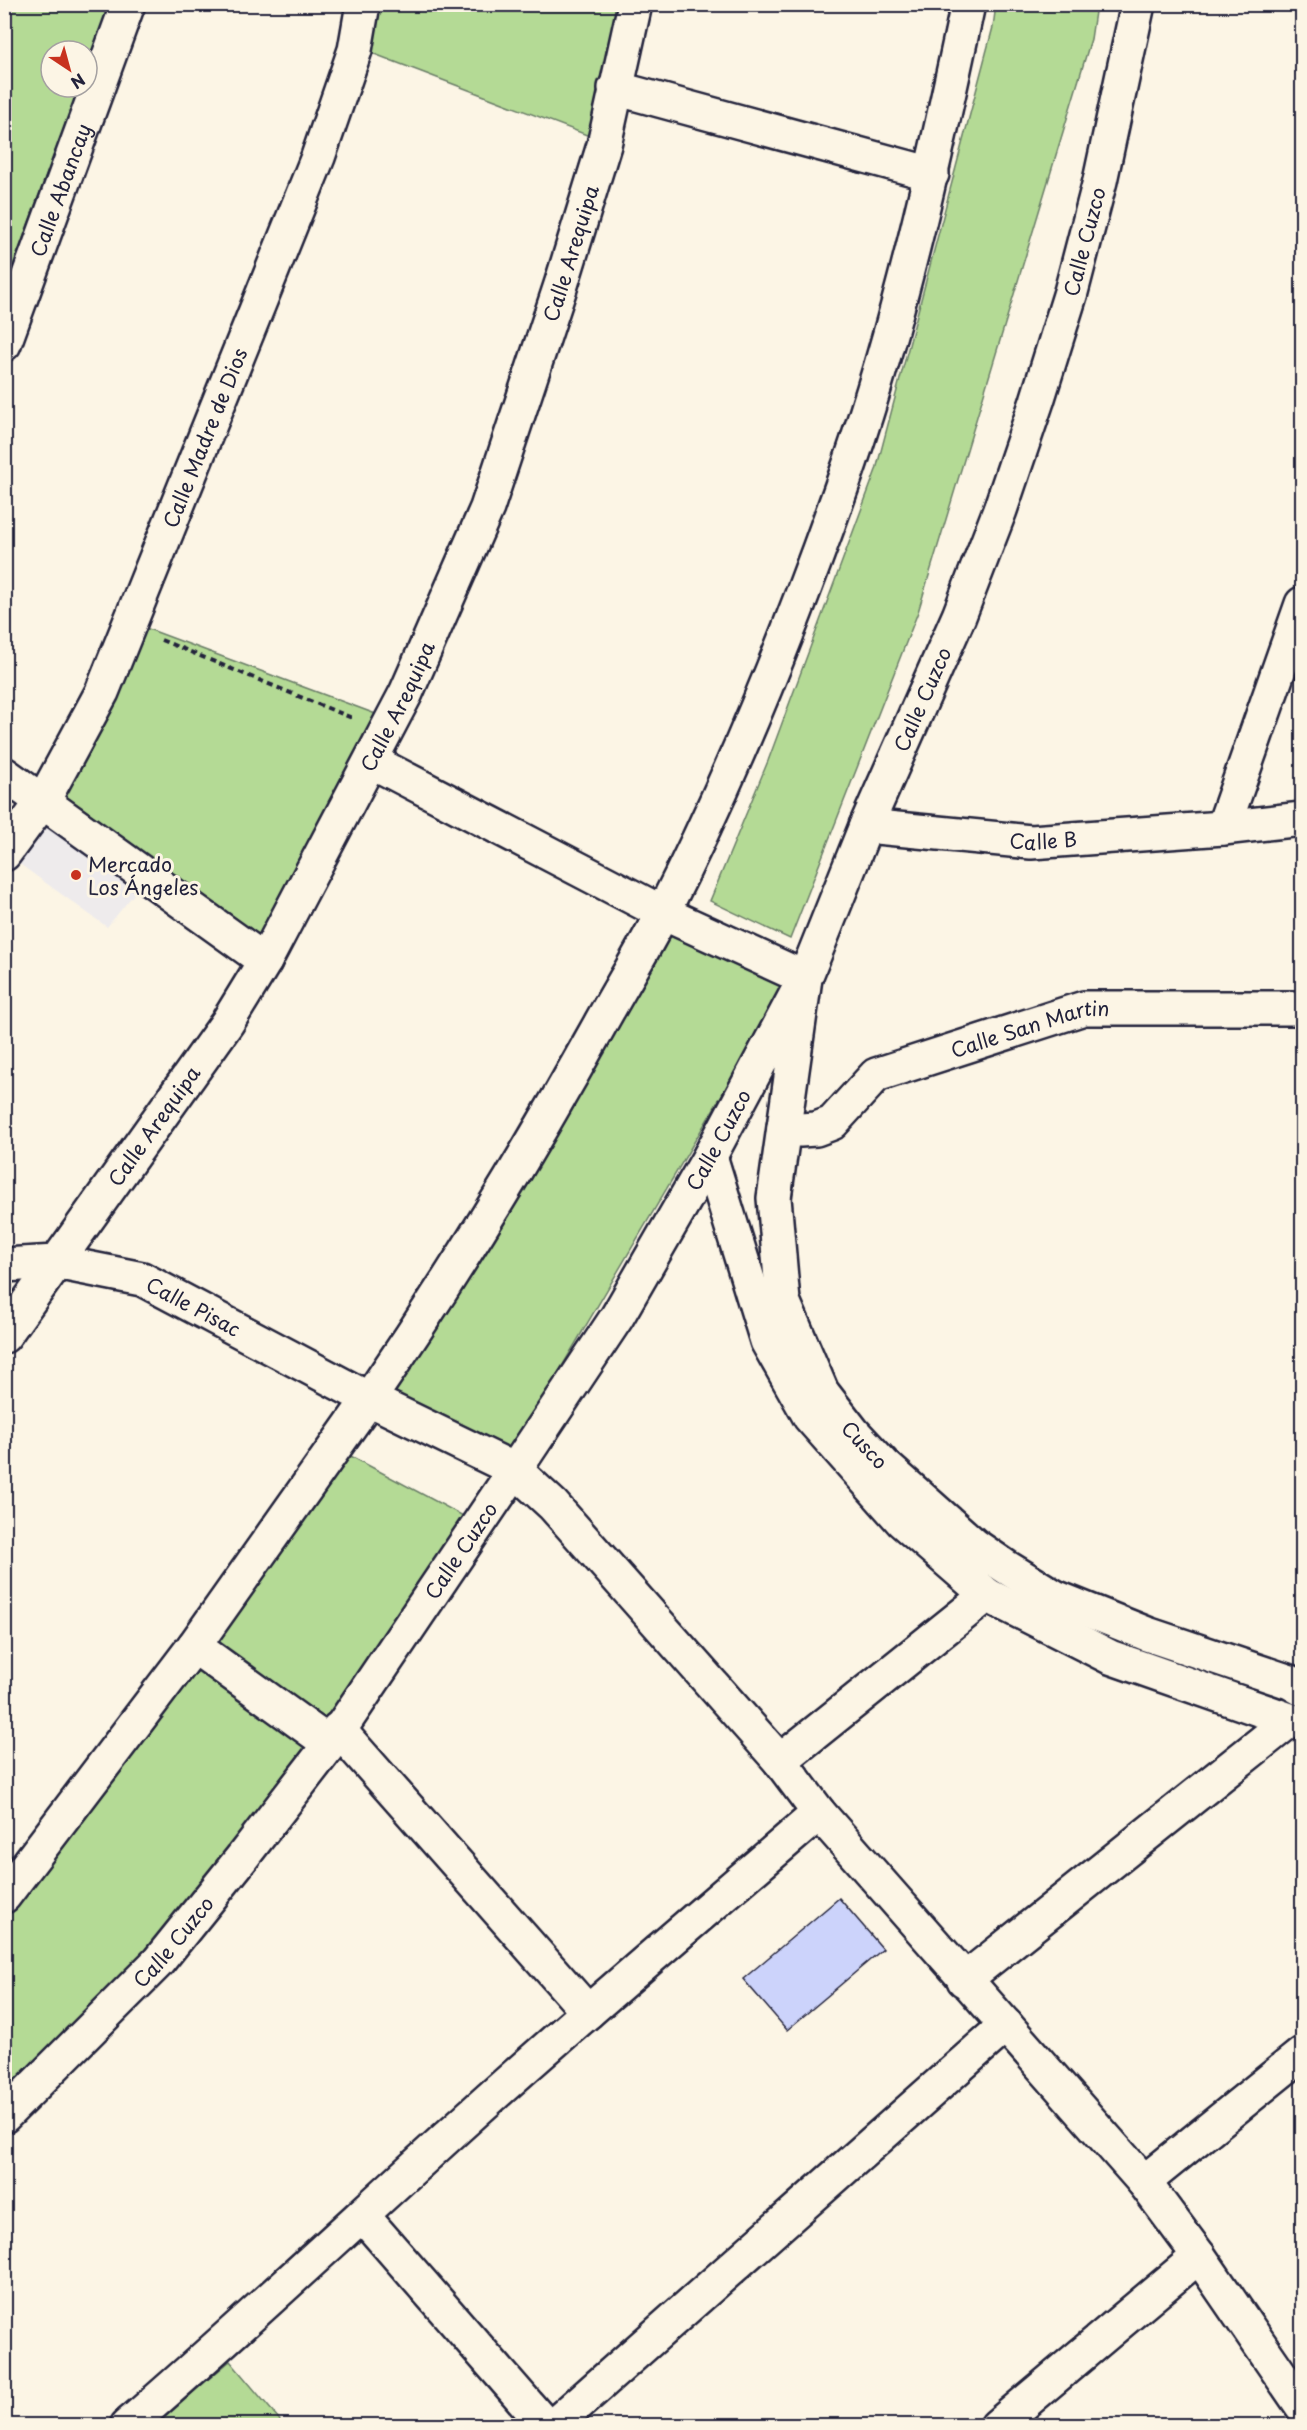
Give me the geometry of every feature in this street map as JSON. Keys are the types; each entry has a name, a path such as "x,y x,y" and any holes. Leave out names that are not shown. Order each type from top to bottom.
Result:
{"street":[{"name":"Calle Abancay","path":"4,344 128,4"},
{"name":"Calle Madre de Dios","path":"4,854 43,801 102,692 196,453 318,157 355,50 363,4"},
{"name":"Calle Arequipa","path":"4,1336 226,1023 265,961 406,693 487,507 601,156 635,4"},
{"path":"4,1896 194,1646 424,1319 545,1123 663,913 736,758 797,610 857,440 895,315 932,174 968,4"},
{"name":"Calle Cuzco","path":"4,2116 158,1962 334,1736 617,1317 710,1156 806,978 866,826 959,616 1000,510 1034,412 1071,292 1100,181 1138,4"},
{"path":"615,88 932,174"},
{"path":"1223,828 1302,604"},
{"path":"372,761 663,913 806,978"},
{"path":"4,774 265,961"},
{"name":"Calle B","path":"866,826 1031,842 1223,828 1302,819"},
{"name":"Cusco","path":"806,978 774,1198 783,1301 822,1392 853,1432 884,1465 974,1545 1055,1597 1147,1634 1296,1686"},
{"name":"Calle San Martin","path":"784,1127 816,1129 832,1123 876,1074 1084,1008 1302,1008"},
{"path":"710,1156 766,1341 810,1417 902,1521 987,1595 1110,1657 1290,1720 964,1980"},
{"name":"Calle Pisac","path":"4,1265 56,1262 142,1279 369,1399 515,1470 553,1505 780,1761 819,1814 1143,2182 1199,2256 1302,2406"},
{"path":"780,1761 987,1595"},
{"path":"194,1646 334,1736 588,2012"},
{"path":"127,2426 216,2349 588,2012 819,1814"},
{"path":"553,2426 1006,2025"},
{"path":"1143,2182 1302,2054"},
{"path":"362,2215 546,2426"},
{"path":"998,2426 1199,2256"}],"path":[{"path":"150,636 352,718 347,728"}],"shaded area":[{"name":"Mercado Los Ángeles","path":"49,821 138,889 107,927 14,860"}],"green space":[{"path":"5,4 110,5 97,39 39,39 39,99 75,99 5,287"},
{"path":"352,5 630,5 600,140 348,44"},
{"path":"996,5 1096,5 1091,39 918,612 790,939 710,901 768,761 876,470 993,27"},
{"path":"143,627 389,719 263,948 54,803"},
{"path":"666,932 786,986 505,1463 384,1402"},
{"path":"345,1453 469,1519 326,1730 207,1642"},
{"path":"201,1663 313,1748 147,1957 5,2101 5,1913"},
{"path":"230,2361 284,2425 154,2425"}],"building":[{"path":"839,1898 883,1949 787,2030 743,1979"}],"place":[{"name":"Mercado Los Ángeles","path":"76,875"}]}
